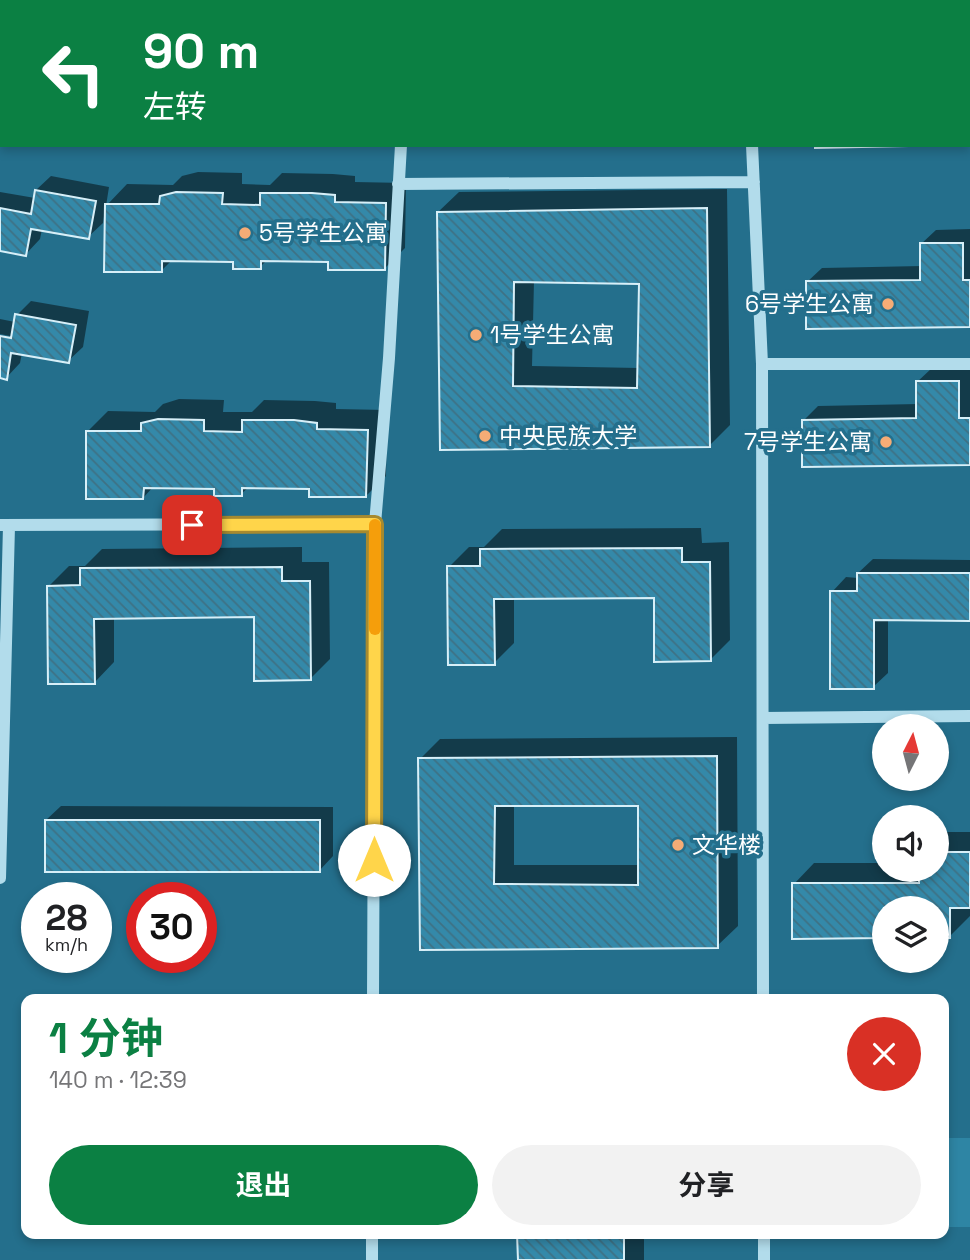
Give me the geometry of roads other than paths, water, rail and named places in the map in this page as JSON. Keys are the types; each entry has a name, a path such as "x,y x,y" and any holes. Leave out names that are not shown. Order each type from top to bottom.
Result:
{"street":[{"path":"373,994 375,524 389,358 401,147"},
{"path":"752,147 762,364 763,994"},
{"path":"398,184 754,182"},
{"path":"762,364 970,364"},
{"path":"0,878 4,526 375,524"},
{"path":"763,718 970,716"},
{"path":"372,1239 372,1260"},
{"path":"764,1239 764,1260"}],"place":[{"name":"5号学生公寓","path":"245,233"},
{"name":"6号学生公寓","path":"888,304"},
{"name":"1号学生公寓","path":"476,335"},
{"name":"中央民族大学","path":"485,436"},
{"name":"7号学生公寓","path":"886,442"},
{"name":"文华楼","path":"678,845"}]}
